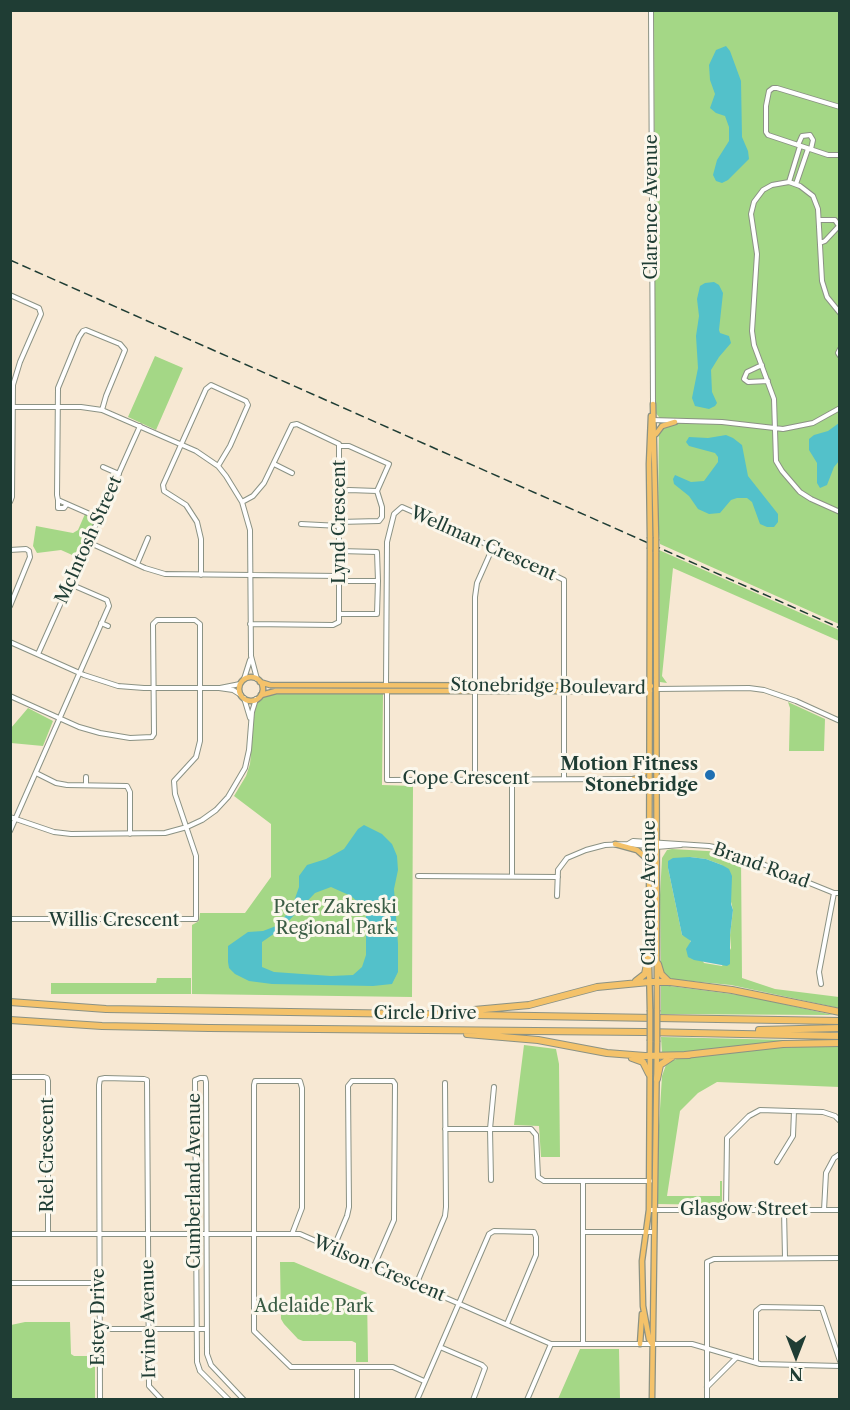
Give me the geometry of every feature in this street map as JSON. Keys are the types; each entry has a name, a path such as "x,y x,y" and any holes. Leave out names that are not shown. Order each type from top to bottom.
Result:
{"highway":[{"path":"632,983 639,981 645,974 649,954"},
{"path":"658,964 661,974 670,982"},
{"path":"402,1014 503,1009 529,1005 597,987 649,982 670,982 752,993 840,1012"},
{"name":"Circle Drive","path":"10,1000 117,1009 840,1021"},
{"name":"Circle Drive","path":"10,1021 209,1029 840,1036"},
{"path":"726,1033 840,1028"},
{"path":"449,1030 486,1036 538,1040 620,1054 689,1055"},
{"path":"657,1079 660,1065 674,1056 773,1045 840,1043"},
{"path":"620,1054 643,1062 649,1074"}],"main road":[{"name":"Clarence Avenue","path":"651,1181 657,1079 650,1041 649,982 656,689 653,404"},
{"name":"Clarence Avenue","path":"652,422 654,436 653,538 650,549 650,795 658,964 657,1042 649,1074 654,1339 652,1344 652,1400"},
{"path":"654,436 662,426 678,422"},
{"path":"251,677 259,680 262,688 259,697 249,700 242,696 240,684 244,679 251,677"},
{"name":"Stonebridge Boulevard","path":"259,680 270,686 386,685 656,689"},
{"name":"Stonebridge Boulevard","path":"259,697 276,691 387,692 475,688"},
{"path":"634,779 644,775 650,762"},
{"path":"634,779 645,784 650,795"},
{"path":"615,844 642,853 650,870"},
{"name":"Clarence Avenue","path":"652,1210 642,1261 643,1306 652,1344"},
{"path":"640,1344 643,1306"}],"street":[{"name":"Clarence Avenue","path":"651,10 653,404"},
{"path":"840,107 777,88 771,89 766,106 768,135 828,155 840,155"},
{"path":"789,182 802,136 810,135 813,140 796,184"},
{"path":"840,313 830,302 824,290 818,209 813,196 789,182 772,185 763,190 756,198 751,210 757,254 752,331 754,345 774,399 776,461 797,489 807,497 840,512"},
{"path":"819,219 835,220 839,226 825,241 820,243"},
{"path":"10,295 39,308 41,314 13,385 11,407 12,497 10,502"},
{"path":"99,518 58,500 57,495 59,384 79,337 86,330 120,344 125,350 102,410"},
{"path":"840,349 838,353 840,356"},
{"path":"762,365 747,372 744,379 748,382 768,381"},
{"path":"201,575 201,539 197,522 186,505 163,488 207,387 214,386 246,401 248,407 218,466"},
{"path":"11,407 81,407 102,410 196,452 218,466 242,502 249,530 251,656 259,680"},
{"path":"652,422 722,422 775,429 804,426 840,408"},
{"name":"Lynd Crescent","path":"242,502 261,489 294,424 336,442 340,446 340,614"},
{"name":"McIntosh Street","path":"38,654 140,426"},
{"path":"301,524 379,521 381,517 382,507 377,491 389,464 349,446 340,446"},
{"path":"274,464 291,474"},
{"path":"103,467 119,474"},
{"path":"340,492 377,491"},
{"name":"Wellman Crescent","path":"386,685 387,542 396,511 402,507 564,580 564,688"},
{"path":"137,564 148,538"},
{"path":"88,542 165,574 378,580"},
{"path":"475,779 475,592 493,547"},
{"path":"10,550 26,549 30,557 10,606"},
{"path":"250,624 333,625 339,622 340,614 377,614 377,552 340,551"},
{"path":"10,831 13,818 80,673 109,603 70,584"},
{"path":"10,696 100,733 150,738 154,734 153,624 157,620 195,620 200,624 200,746 189,767 174,782 175,794 186,827"},
{"path":"101,623 108,626"},
{"path":"10,642 102,682 118,686 233,690 242,696 250,722"},
{"path":"244,679 251,656"},
{"path":"219,688 240,684"},
{"path":"564,688 564,779"},
{"path":"656,689 749,688 764,690 796,701 840,721"},
{"name":"Cope Crescent","path":"387,692 387,780 634,779"},
{"path":"13,818 54,832 130,834 165,833 202,820 216,810 235,788 247,760 250,722 253,707 259,697"},
{"path":"35,773 56,783 128,786 130,834"},
{"path":"86,777 86,785"},
{"path":"512,779 512,876"},
{"name":"Willis Crescent","path":"10,919 194,920 196,856 186,827"},
{"name":"Brand Road","path":"558,877 560,866 574,854 595,847 628,844 633,841 676,847 682,845 709,846 728,850 834,893 840,893"},
{"path":"418,876 558,877 557,896"},
{"path":"821,984 819,972 834,893"},
{"name":"Riel Crescent","path":"10,1077 44,1077 48,1081 48,1234"},
{"name":"Estey Drive","path":"99,1400 100,1079 144,1078 147,1080 149,1234"},
{"name":"Cumberland Avenue","path":"229,1400 200,1371 196,1362 195,1080 200,1078 205,1078 206,1082 208,1360 244,1400"},
{"path":"292,1234 302,1208 302,1088 300,1081 255,1081 254,1331 291,1367 393,1367 424,1381"},
{"path":"333,1248 349,1207 348,1086 352,1081 393,1081 396,1084 394,1220 374,1266"},
{"path":"416,1285 445,1216 446,1083"},
{"path":"491,1180 490,1129 494,1087"},
{"path":"726,1210 726,1143 730,1134 756,1111 823,1112 835,1116 840,1121"},
{"path":"777,1162 793,1136 794,1111"},
{"path":"445,1130 531,1129 536,1134 538,1178 544,1181 651,1181"},
{"path":"824,1210 826,1173 834,1158 840,1154"},
{"path":"583,1181 583,1344"},
{"name":"Glasgow Street","path":"652,1210 840,1210"},
{"path":"784,1210 785,1258"},
{"path":"417,1400 491,1232 534,1232 536,1255 507,1324"},
{"path":"583,1232 653,1232"},
{"name":"Wilson Crescent","path":"10,1234 300,1234 551,1344 692,1344 756,1363 840,1366"},
{"name":"Irvine Avenue","path":"149,1234 149,1386 162,1400"},
{"path":"707,1400 707,1262 714,1258 840,1258"},
{"path":"10,1283 99,1283"},
{"path":"756,1363 756,1311 761,1307 822,1308 840,1361"},
{"path":"100,1329 207,1329"},
{"path":"527,1400 551,1344"},
{"path":"440,1347 485,1368 473,1400"},
{"path":"707,1388 737,1357"},
{"path":"357,1367 357,1400"}],"green space":[{"path":"654,11 839,11 839,624 660,544 658,524 659,417 655,412"},
{"path":"155,356 183,368 156,430 128,417"},
{"path":"85,514 93,518 95,522 79,558 61,550 37,553 33,546 36,526 73,533 78,530"},
{"path":"659,550 839,630 839,641 673,568 662,676 667,683 660,682"},
{"name":"Peter Zakreski Regional Park","path":"275,691 383,694 382,785 413,786 412,997 192,994 192,925 199,921 200,913 245,913 271,877 271,824 234,796 250,764 255,706 260,697"},
{"path":"788,702 825,719 824,751 789,751 790,708"},
{"path":"28,708 53,721 43,746 11,743 11,728"},
{"path":"667,850 724,852 741,858 742,978 775,989 839,997 839,1008 731,985 669,979 664,975 661,968 660,895 662,858","holes":["690,857 706,859 722,865 733,910 731,948 722,966 704,963 691,944 690,938 682,935 668,868"]},
{"path":"157,978 191,978 191,994 51,994 51,983 156,983"},
{"path":"662,985 747,996 833,1015 661,1014"},
{"path":"661,1037 788,1040 693,1053 662,1053"},
{"path":"524,1045 556,1049 559,1064 560,1157 541,1157 539,1126 514,1125"},
{"path":"839,1045 839,1087 717,1082 698,1093 680,1111 667,1196 720,1196 720,1181 722,1181 722,1205 657,1204 656,1175 662,1076 667,1062 680,1058 774,1048"},
{"name":"Adelaide Park","path":"280,1262 294,1262 367,1293 368,1362 356,1362 356,1343 352,1341 303,1341 298,1339 284,1324 281,1319"},
{"path":"25,1322 70,1322 71,1354 95,1356 95,1399 11,1399 11,1325"},
{"path":"580,1349 619,1349 620,1399 558,1399"}],"water":[{"path":"726,46 741,81 742,137 749,159 722,183 716,181 713,175 717,160 729,141 729,127 725,116 710,108 715,94 710,80 709,65 716,50"},
{"path":"714,282 719,285 723,293 719,330 720,333 729,336 731,343 711,370 712,392 717,403 709,409 695,406 692,398 698,368 697,299 700,286"},
{"path":"839,423 839,461 827,485 820,488 817,483 817,463 809,450 809,439 828,431"},
{"path":"726,435 742,445 748,476 778,514 778,522 774,527 760,524 752,502 747,498 731,500 720,513 709,514 698,509 689,496 674,484 675,475 691,482 704,481 718,462 715,453 689,446 686,442 689,437 708,438"},
{"path":"364,825 382,834 392,844 397,856 398,870 394,889 398,972 392,984 373,986 272,984 249,981 235,974 229,968 228,946 248,932 263,931 276,926 291,910 299,887 299,876 307,865 326,859 344,849 358,829","holes":["331,887 351,896 366,909 366,955 362,967 353,975 331,976 274,972 262,967 262,942 281,929 315,893"]},
{"path":"673,858 706,859 722,865 729,869 732,876 730,964 727,966 688,957 686,949 691,941 682,935 668,861"}],"railway":[{"path":"10,260 840,628"}],"place":[{"name":"Motion Fitness Stonebridge","path":"710,775"}]}
